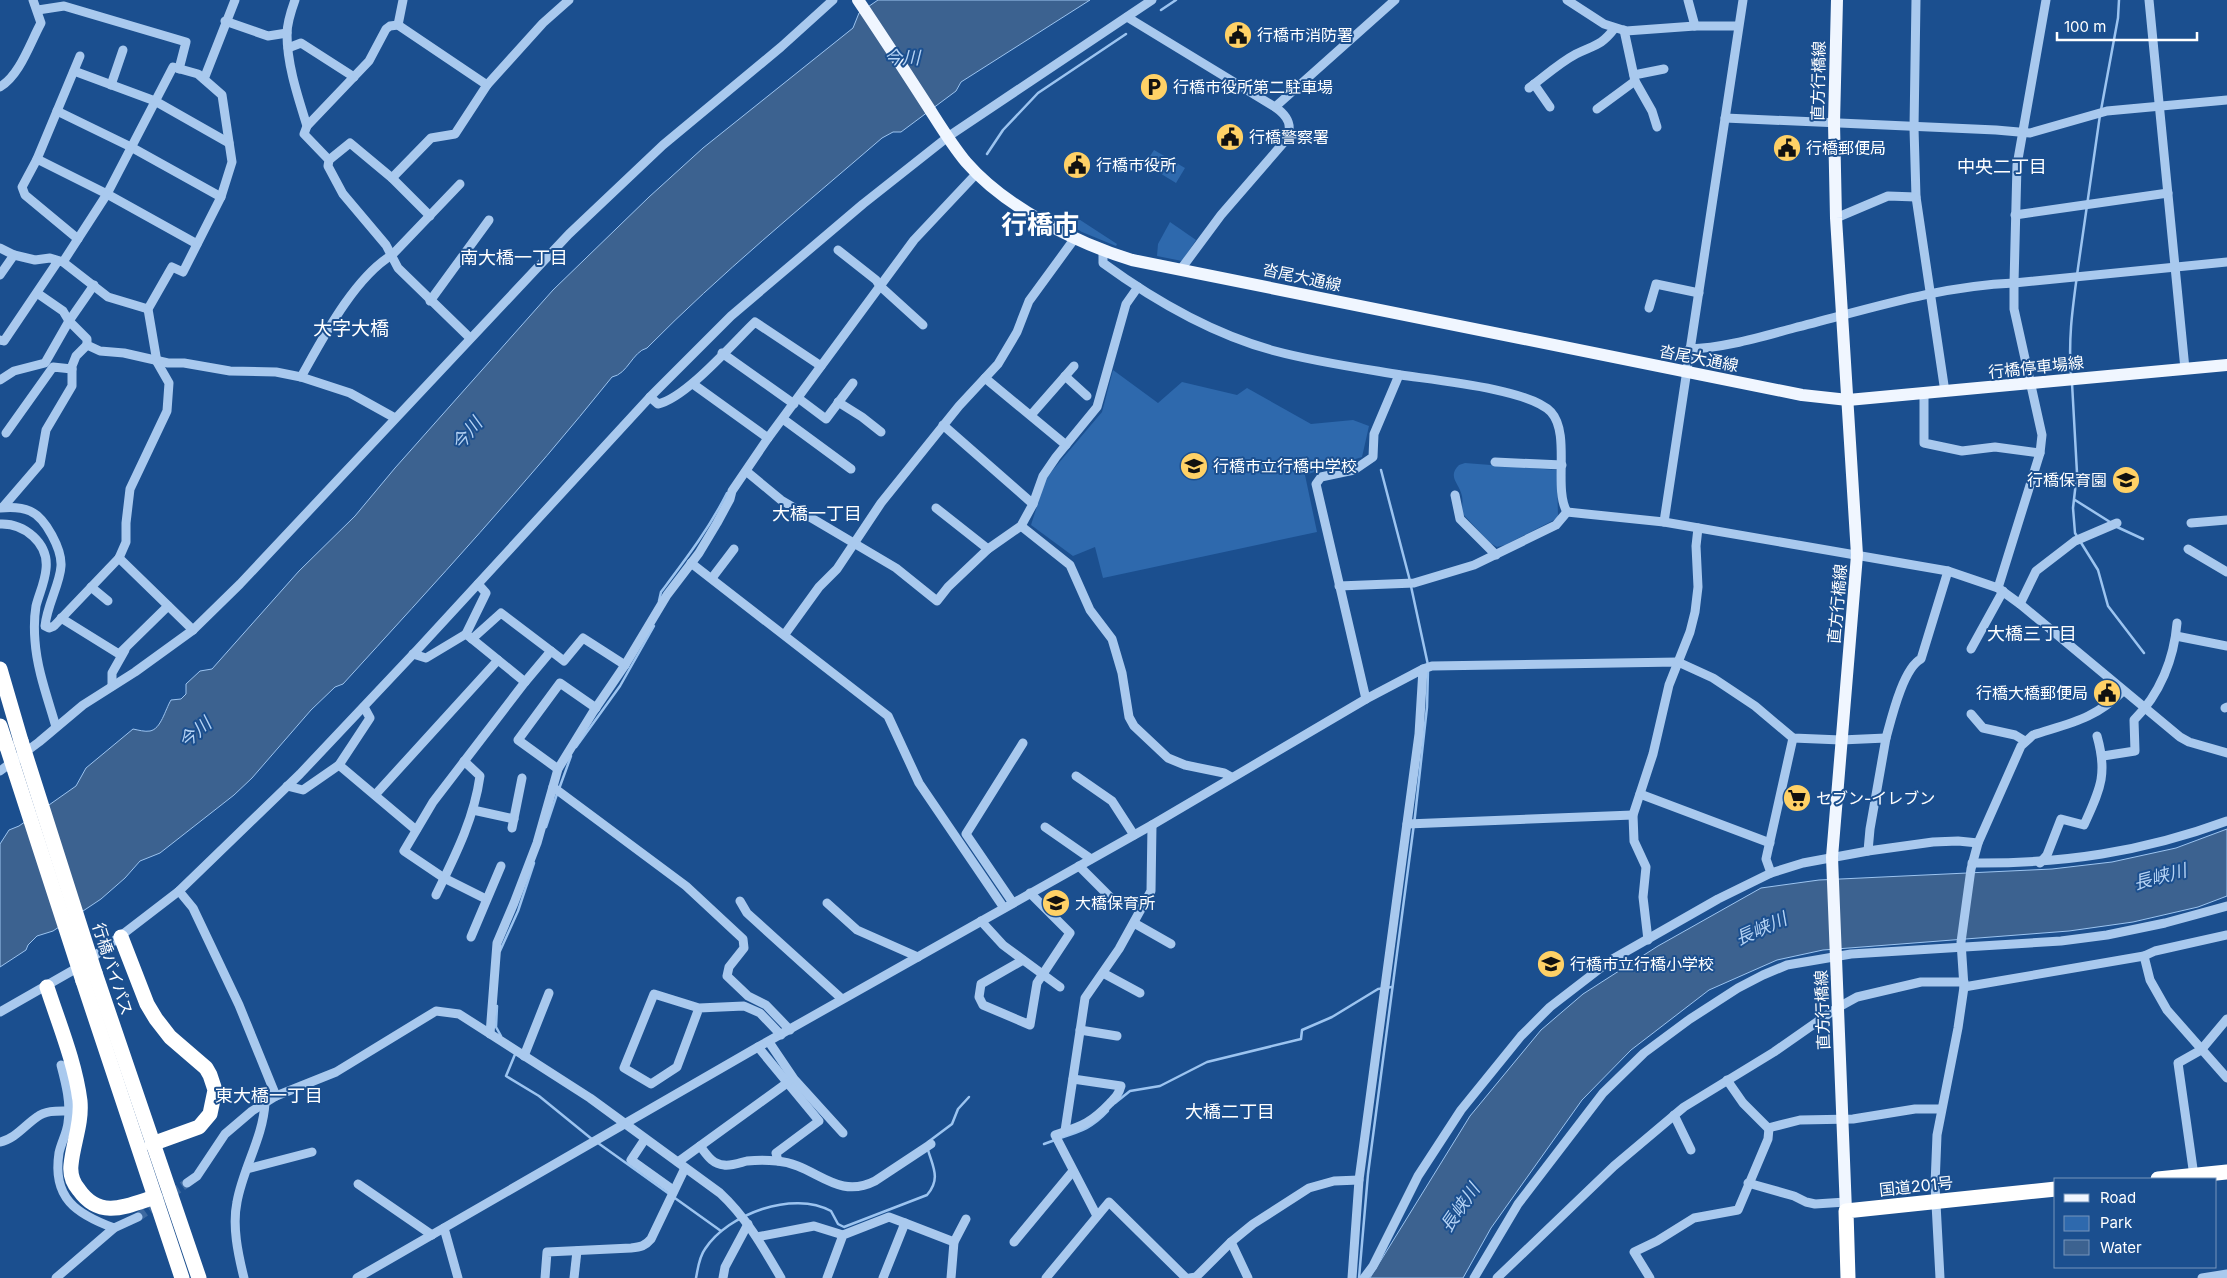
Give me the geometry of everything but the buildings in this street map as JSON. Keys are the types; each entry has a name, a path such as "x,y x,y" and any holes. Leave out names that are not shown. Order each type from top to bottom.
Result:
{"highway":[{"name":"行橋バイパス","path":"0,670 14,744 89,977 155,1197 182,1278"},
{"name":"行橋バイパス","path":"0,726 14,744"},
{"path":"121,937 146,1004 170,1037 206,1068 215,1090 210,1114 199,1127 191,1132 152,1144"},
{"name":"行橋バイパス","path":"89,977 152,1144 199,1278"},
{"path":"47,987 77,1080 80,1117 70,1167 76,1186 90,1203 111,1209 121,1208 155,1197"},
{"path":"2170,1178 2227,1172"},
{"name":"国道201号","path":"1846,1206 1936,1201 2054,1189"},
{"path":"1846,1206 1848,1278"}],"main road":[{"name":"沓尾大通線","path":"858,0 939,124 977,173 1015,203 1075,238 1103,251 1132,260 1802,395 1848,400"},
{"name":"直方行橋線","path":"1837,0 1834,123 1836,218 1857,555 1832,863 1846,1206"},
{"name":"行橋停車場線","path":"1848,400 2227,365"}],"street":[{"path":"0,87 6,83 17,68 41,23 34,0"},
{"path":"64,6 72,0"},
{"path":"204,79 234,0"},
{"path":"294,0 287,33 288,48 296,89 307,126"},
{"path":"398,25 403,0"},
{"path":"392,178 432,138 455,134 486,85 543,23 569,0"},
{"path":"0,771 83,705 135,672 193,630 240,584 528,276 612,192 663,145 781,47 833,0"},
{"path":"0,1012 47,987 84,964 179,891 287,786 364,707 650,397 731,316 863,204 949,136 1152,0"},
{"path":"1275,106 1395,0"},
{"path":"1566,0 1619,29 1738,26"},
{"path":"1688,0 1695,26"},
{"path":"1664,522 1743,0"},
{"path":"1916,0 1914,128 1916,197 1945,392"},
{"path":"1971,649 2000,590 2040,453 2041,423 2014,309 2014,284 2018,165 2046,0"},
{"path":"2149,0 2185,369"},
{"path":"38,10 64,6 186,42 180,69"},
{"path":"1127,18 1275,106 1284,113 1291,124 1290,133 1221,215 1181,269"},
{"path":"225,21 268,36 287,33"},
{"path":"470,338 398,268 392,255 373,227 342,194 328,166 328,160 304,134 307,126 369,61 386,29 390,26 398,25 486,85"},
{"path":"1619,29 1635,78 1658,127"},
{"path":"1550,107 1531,86 1577,54 1590,50 1619,29"},
{"path":"288,48 301,43 354,77"},
{"path":"111,85 123,50"},
{"path":"78,240 25,195 22,187 37,159 80,56"},
{"path":"0,340 4,341 78,240 107,194 173,67 198,74 222,95 232,162 221,197 183,272 172,267 148,310 157,362 170,383 167,411 130,489 126,542 118,558 54,626 49,628 45,626 46,614 61,567 60,554 52,536 32,512 13,507 2,508"},
{"path":"1597,109 1635,78 1664,69"},
{"path":"74,71 155,102 229,143"},
{"path":"1725,118 1914,128 1996,130 2022,134 2095,114 2227,100"},
{"path":"57,111 131,148 221,197"},
{"path":"328,160 350,143 392,178 430,216"},
{"path":"37,159 107,194 197,244"},
{"path":"490,1034 497,943 536,843 558,769 625,665 666,596 718,523 732,492 768,438 925,227 977,173"},
{"path":"301,377 359,283 378,263 392,255 460,184"},
{"path":"2015,215 2168,193"},
{"path":"1836,218 1888,196 1916,197"},
{"path":"430,301 489,220"},
{"path":"786,634 803,608 855,544 881,503 943,425 1006,352 1030,302 1075,238"},
{"path":"0,248 14,255 35,260 50,258 61,261 108,297 148,310"},
{"path":"838,250 876,280 880,286 923,325"},
{"path":"1103,251 1104,263 1138,287 1188,317 1253,344 1305,359 1492,390 1543,405 1552,413 1557,422 1562,465 1563,505 1567,512"},
{"path":"0,276 14,255"},
{"path":"1689,349 1701,349 1761,337 1931,293 1980,284 2014,284 2227,262"},
{"path":"1649,308 1656,284 1699,293"},
{"path":"6,433 49,365 69,321 94,285"},
{"path":"746,471 781,500 896,568 937,602 948,587 988,549 1021,526 1043,476 1097,407 1126,304 1138,287"},
{"path":"2,508 40,464 46,430 72,386 72,369 76,356 87,345 87,339 62,311 38,293"},
{"path":"650,397 658,404 663,403 693,384 755,322 821,366"},
{"path":"87,345 100,351 124,353 157,362 230,370 276,372 301,377 350,392 395,418"},
{"path":"722,353 826,419 853,383"},
{"path":"0,380 14,371 49,365 72,369"},
{"path":"1031,416 1074,366"},
{"path":"1366,699 1316,484 1321,477 1354,470 1373,457 1374,434 1400,375"},
{"path":"1065,376 1086,396"},
{"path":"985,378 1066,445"},
{"path":"693,384 768,438"},
{"path":"1924,394 1924,442 1962,451 1994,447 2040,453"},
{"path":"838,402 882,432"},
{"path":"782,419 851,469"},
{"path":"943,425 1032,504"},
{"path":"1495,462 1562,465"},
{"path":"1454,495 1460,519 1496,555"},
{"path":"936,508 988,549"},
{"path":"1339,586 1414,583 1474,565 1556,525 1567,512"},
{"path":"1567,512 1664,522 1948,571 2000,590 2020,604 2124,691 2189,742 2227,753"},
{"path":"2191,523 2227,520"},
{"path":"2020,604 2036,571 2074,541 2117,523"},
{"path":"0,524 17,526 27,531 41,545 44,552 47,568 36,606 35,646 38,664 56,727"},
{"path":"1021,526 1070,565 1090,610 1112,639 1128,700 1129,717 1134,726 1168,758 1185,765 1224,773 1231,777"},
{"path":"1648,940 1644,897 1646,867 1634,841 1632,815 1653,754 1669,685 1690,632 1695,612 1698,587 1696,546 1698,528"},
{"path":"712,578 734,549"},
{"path":"2188,549 2227,572"},
{"path":"118,558 193,630"},
{"path":"691,563 786,634 888,716 919,783 1004,908"},
{"path":"1868,851 1886,738 1905,682 1916,662 1921,660 1948,571"},
{"path":"469,636 486,593 478,584"},
{"path":"91,586 108,601"},
{"path":"61,618 119,654 168,606"},
{"path":"414,654 426,658 469,636 501,612 564,661 582,638 625,665"},
{"path":"2103,756 2135,751 2134,720 2146,708 2161,682 2172,656 2176,636 2176,623"},
{"path":"469,636 525,682"},
{"path":"2176,636 2189,637 2196,641 2227,646"},
{"path":"112,686 112,673 127,645"},
{"path":"486,899 444,878 404,851 433,802 551,651"},
{"path":"375,796 498,660"},
{"path":"357,1278 758,1047 1152,825 1366,699 1423,669 1432,666 1678,662 1713,678 1755,706 1793,738 1841,740 1886,738"},
{"path":"1352,1278 1359,1180 1408,824 1419,734 1423,669"},
{"path":"558,769 518,740 560,683 596,708"},
{"path":"1940,1278 1936,1201 1937,1135 1958,1028 1964,984 1962,945 1971,866 1978,843 2025,741 2033,735 2088,717 2108,706 2124,691"},
{"path":"287,786 303,790 339,765 370,718 364,707"},
{"path":"1971,714 1983,728 2015,736 2025,741"},
{"path":"2040,863 2046,855 2061,819 2084,825 2101,780 2103,756 2097,736"},
{"path":"1771,873 1766,859 1793,738"},
{"path":"1014,903 966,834 1023,743"},
{"path":"436,895 467,829 473,810 480,776 464,761"},
{"path":"339,765 416,830"},
{"path":"1076,776 1112,801 1134,834"},
{"path":"473,810 513,823 522,778"},
{"path":"553,787 686,886 743,939 744,948 729,967 727,976 748,996 766,1005 790,1030"},
{"path":"1640,794 1770,843"},
{"path":"1408,824 1632,815"},
{"path":"1971,866 2040,863 2111,854 2181,836 2227,821"},
{"path":"1065,1131 1085,998 1134,923 1151,891 1152,825"},
{"path":"1045,826 1091,859"},
{"path":"1364,1278 1373,1266 1418,1176 1444,1133 1461,1110 1521,1036 1550,1007 1611,960 1718,899 1771,873 1832,863 1868,851 1933,842 1958,841 1978,843"},
{"path":"471,937 500,866"},
{"path":"1079,866 1115,902"},
{"path":"179,891 193,908 210,943 242,1012 276,1096"},
{"path":"1023,960 981,984 979,997 983,1005 1030,1025 1037,983 1041,974 1070,933 1030,893"},
{"path":"740,901 747,913 842,1000"},
{"path":"827,903 857,930 918,957"},
{"path":"1476,1277 1518,1204 1603,1093 1644,1053 1690,1019 1738,988 1787,965 1836,953 2061,941 2107,935 2165,923 2227,906"},
{"path":"981,921 1003,944 1060,987"},
{"path":"1134,923 1171,944"},
{"path":"1497,1278 1614,1166 1674,1116 1774,1052 1837,1008 1857,998 1921,982 1964,984 2144,956 2155,951 2227,935"},
{"path":"2144,956 2150,980 2168,1010 2227,1078"},
{"path":"1103,973 1140,994"},
{"path":"524,1056 549,993"},
{"path":"699,1008 677,1066 651,1084 624,1068 654,994 699,1008 744,1006 760,1013 781,1035"},
{"path":"187,1183 197,1176 225,1134 276,1096 336,1072 436,1011 459,1014 590,1098 720,1193 733,1205 748,1224 781,1278"},
{"path":"2194,1176 2178,1064 2201,1050 2227,1019"},
{"path":"1080,1030 1117,1036"},
{"path":"768,1042 794,1079 843,1133"},
{"path":"758,1047 819,1120 776,1153 778,1161"},
{"path":"61,1065 66,1082 69,1110 68,1124 60,1151 59,1181 65,1197 76,1210 93,1220 114,1228"},
{"path":"1073,1079 1121,1086 1120,1092 1098,1116 1084,1126 1055,1135 1097,1216"},
{"path":"1728,1080 1743,1103 1769,1128"},
{"path":"545,1278 548,1252 641,1247 647,1244 673,1190 681,1165 700,1146 787,1083"},
{"path":"244,1278 235,1216 239,1192 258,1141 266,1103"},
{"path":"1769,1128 1794,1120 1864,1118 1915,1109 1941,1109"},
{"path":"0,1142 13,1137 38,1116 50,1111 69,1110"},
{"path":"1674,1116 1691,1150"},
{"path":"1650,1278 1634,1252 1657,1241 1694,1218 1734,1212 1740,1206 1768,1139 1769,1128"},
{"path":"645,1139 631,1160 673,1190"},
{"path":"700,1146 714,1162 723,1165 761,1160 778,1161 795,1165 842,1187 858,1187 875,1181 931,1144"},
{"path":"247,1169 312,1152"},
{"path":"1014,1242 1073,1171"},
{"path":"1046,1278 1109,1202 1192,1278 1253,1224 1309,1188 1334,1181 1359,1180"},
{"path":"1748,1183 1794,1196 1814,1204 1846,1206"},
{"path":"358,1184 432,1235"},
{"path":"56,1278 114,1228 138,1217"},
{"path":"757,1237 814,1226 843,1235 889,1217 954,1242"},
{"path":"951,1278 954,1242 966,1219"},
{"path":"883,1278 905,1223"},
{"path":"723,1278 725,1267 748,1224"},
{"path":"444,1228 458,1278"},
{"path":"827,1278 843,1235"},
{"path":"1231,1242 1248,1278"},
{"path":"574,1278 577,1251"},
{"path":"2202,1278 2227,1274"}],"green space":[{"path":"1154,150 1185,168 1176,183 1145,164"},
{"path":"1074,216 1117,244 1116,246 1082,232 1063,221 1065,217 1070,221"},
{"path":"1170,222 1196,240 1182,261 1157,256 1158,244"},
{"name":"行橋市立行橋中学校","path":"1113,370 1158,403 1182,382 1237,395 1247,388 1311,424 1353,420 1369,426 1362,457 1305,475 1317,532 1103,578 1095,547 1073,556 1031,525 1046,478 1102,412"},
{"path":"1465,463 1557,470 1558,518 1505,545 1497,547 1490,543 1462,513 1461,491 1455,480 1454,473 1459,465"}],"water":[{"name":"今川","path":"878,0 1090,0 961,82 956,91 901,132 893,132 882,138 733,267 647,348 637,354 622,372 612,377 514,494 446,570 343,684 335,687 311,710 252,778 234,795 160,853 140,861 125,878 101,899 53,931 37,936 28,945 26,950 0,967 0,844 9,830 19,826 76,786 86,768 133,729 142,731 154,730 171,700 181,699 186,694 186,684 200,671 212,669 299,571 355,516 395,468 553,290 649,197 703,148 853,28 859,13"},
{"name":"長峡川","path":"2227,829 2227,896 2198,907 2133,922 2069,931 1823,950 1777,960 1709,990 1631,1050 1582,1100 1491,1228 1463,1278 1370,1278 1470,1116 1541,1030 1583,994 1658,946 1761,888 1819,880 2052,869 2112,862 2176,848"}],"waterway":[{"path":"1161,10 1176,0"},
{"path":"2101,110 2118,18 2119,0"},
{"path":"987,154 1003,130 1038,93 1126,34"},
{"path":"2071,375 2070,347 2073,308 2100,115"},
{"path":"2072,383 2077,473 2073,508 2075,533 2098,570 2108,606 2144,653"},
{"path":"1381,470 1409,577 1428,665"},
{"path":"659,601 661,592 705,532 727,493"},
{"path":"2075,500 2110,522"},
{"path":"2117,527 2143,539"},
{"path":"576,747 620,686 654,626"},
{"path":"1359,1278 1368,1174 1415,816 1427,707 1428,671"},
{"path":"559,789 571,756"},
{"path":"546,827 557,794"},
{"path":"500,951 518,911 534,863"},
{"path":"1115,1103 1130,1091 1160,1086 1207,1062 1301,1039 1302,1030 1332,1017 1378,989 1392,987"},
{"path":"497,1006 496,1027 501,1036"},
{"path":"516,1052 506,1076 539,1096 593,1140"},
{"path":"928,1142 952,1124 958,1109 969,1097"},
{"path":"1060,1138 1086,1128 1108,1111"},
{"path":"1044,1144 1055,1140"},
{"path":"598,1143 721,1231"},
{"path":"696,1278 701,1256 715,1236 729,1225 762,1209 799,1203 816,1205 831,1211 838,1224 844,1227 927,1195 934,1184 935,1178 934,1167 928,1150"}],"tunnel":[{"path":"138,1217 187,1183"}],"place":[{"name":"行橋市消防署","path":"1238,35"},
{"name":"行橋市役所第二駐車場","path":"1154,87"},
{"name":"行橋警察署","path":"1230,137"},
{"name":"行橋郵便局","path":"1787,148"},
{"name":"行橋市役所","path":"1077,165"},
{"name":"行橋市立行橋中学校","path":"1194,466"},
{"name":"行橋保育園","path":"2126,480"},
{"name":"行橋大橋郵便局","path":"2107,693"},
{"name":"セブン-イレブン","path":"1797,798"},
{"name":"大橋保育所","path":"1056,903"},
{"name":"行橋市立行橋小学校","path":"1551,964"}],"district":[{"name":"中央二丁目","path":"2002,167"},
{"name":"行橋市","path":"1040,225"},
{"name":"南大橋一丁目","path":"514,258"},
{"name":"大字大橋","path":"351,328"},
{"name":"大橋一丁目","path":"817,514"},
{"name":"大橋三丁目","path":"2032,634"},
{"name":"東大橋一丁目","path":"269,1096"},
{"name":"大橋二丁目","path":"1230,1112"}]}
